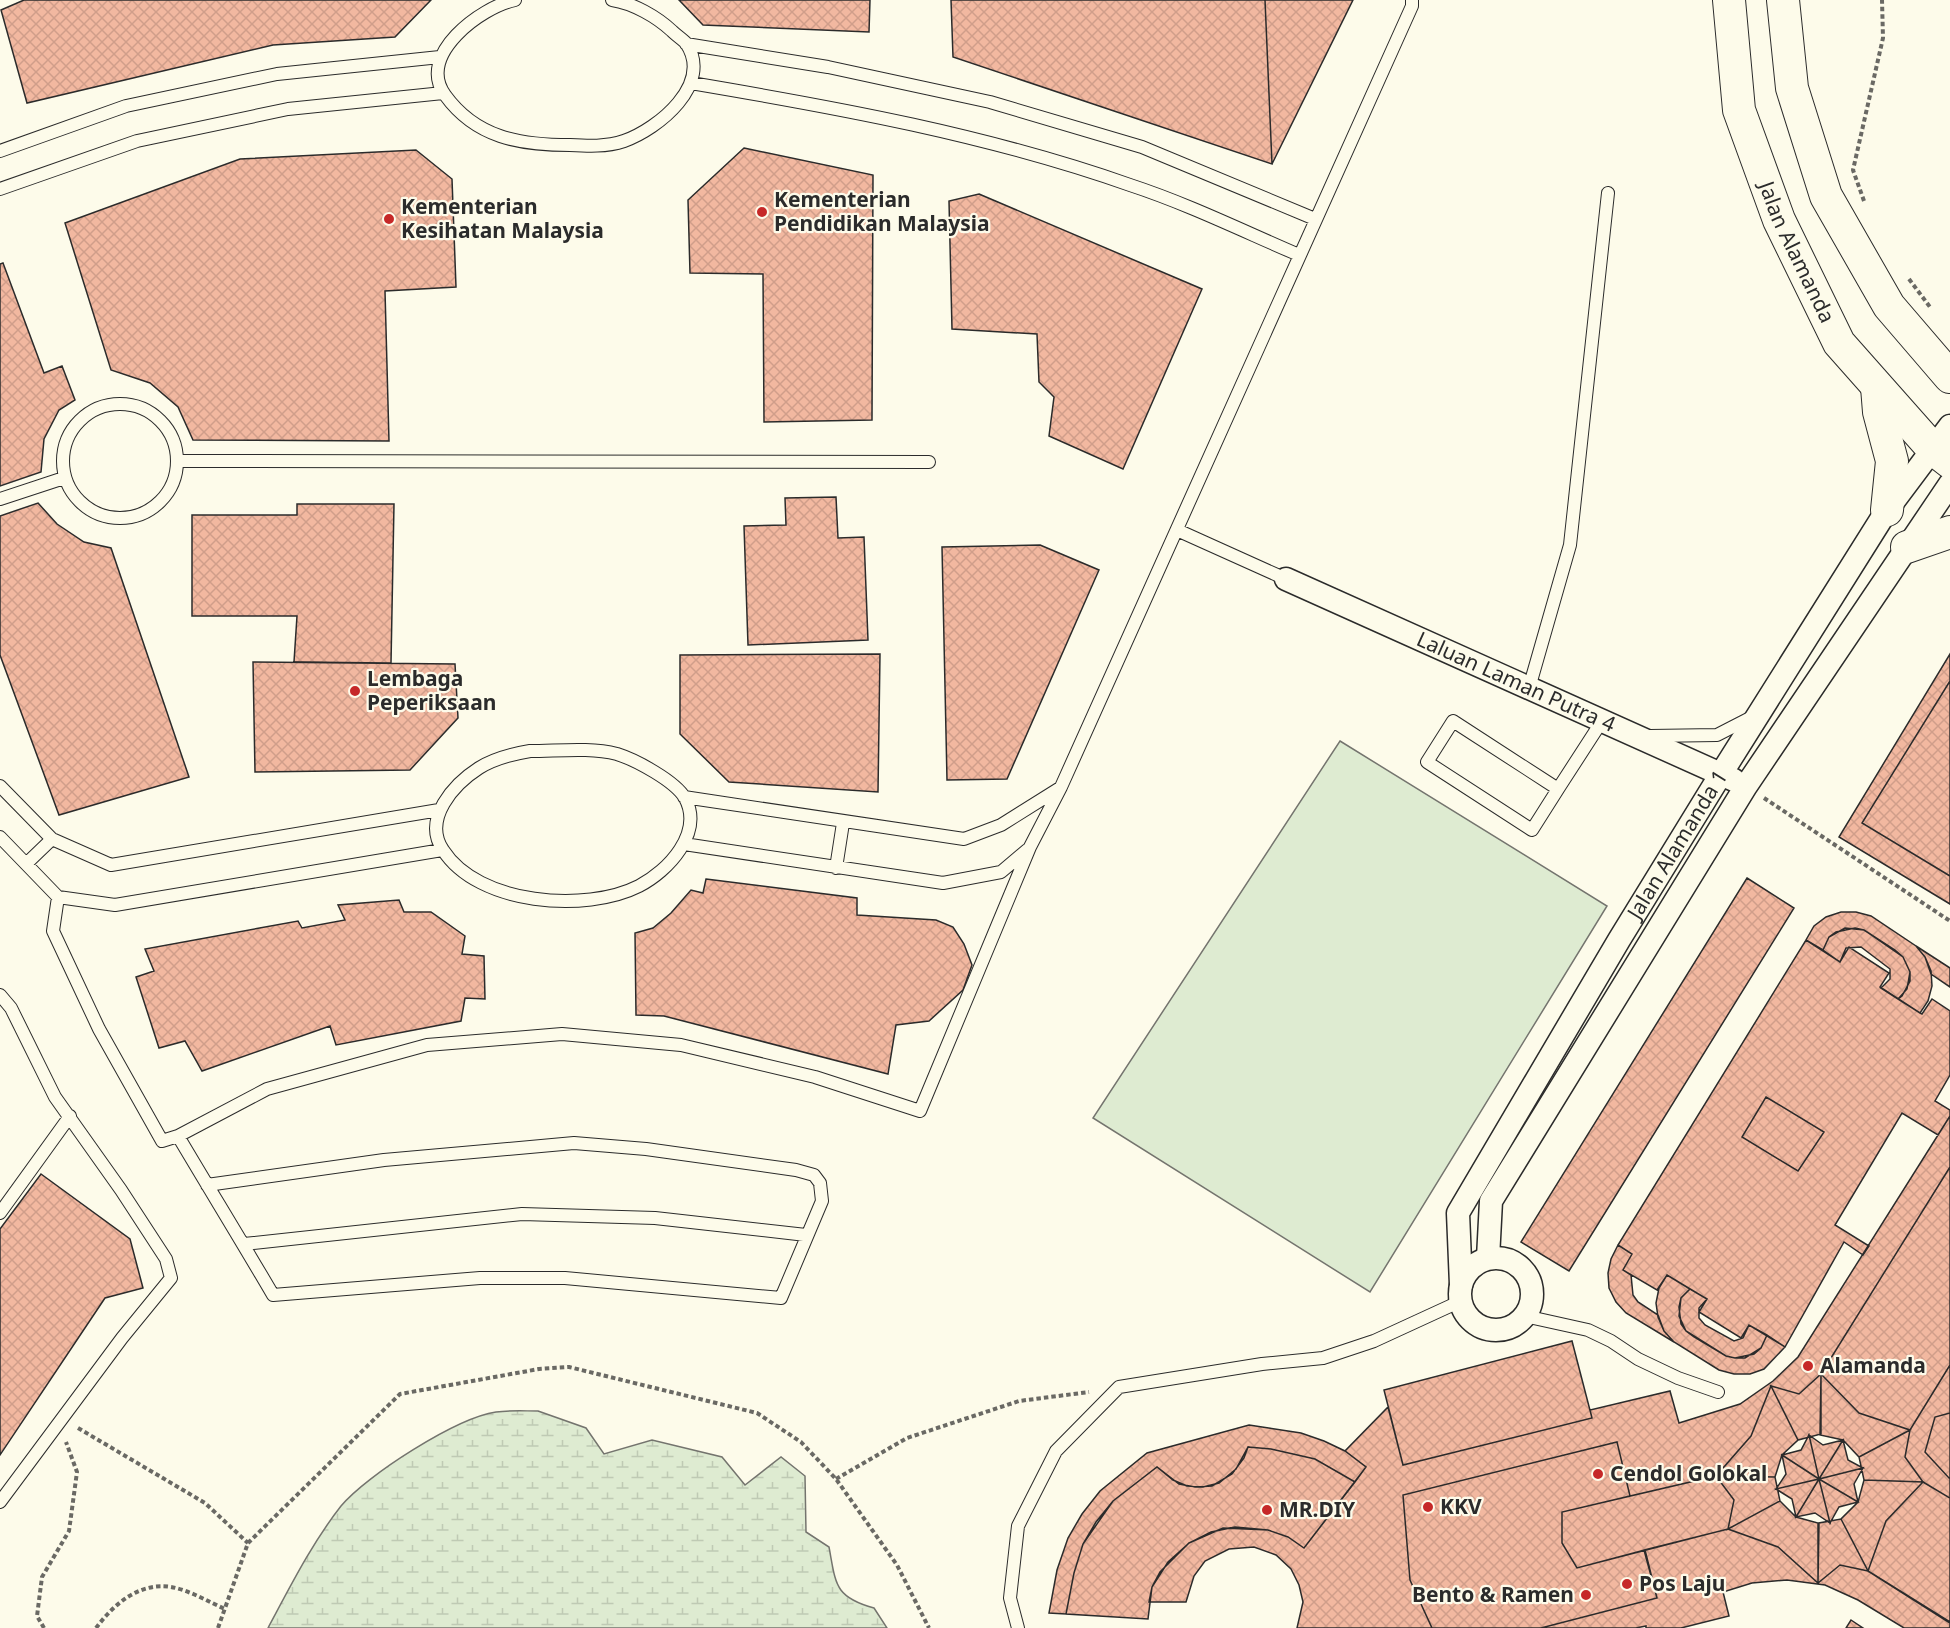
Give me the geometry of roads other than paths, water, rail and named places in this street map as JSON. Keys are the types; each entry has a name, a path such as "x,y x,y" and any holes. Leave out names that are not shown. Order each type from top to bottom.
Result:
{"street":[{"name":"Jalan Alamanda","path":"1729,0 1739,110 1779,220 1839,343 1877,387 1944,445"},
{"path":"1783,0 1792,88 1826,196 1889,306 1950,377"},
{"path":"1877,387 1879,412 1892,461 1887,510"},
{"name":"Jalan Alamanda 1","path":"1461,1293 1458,1213 1619,939 1887,510 1944,445"},
{"name":"Jalan Alamanda 1","path":"1488,1258 1491,1201 1746,786 1950,484"},
{"path":"1907,547 1950,532"},
{"name":"Laluan Laman Putra 4","path":"1286,579 1746,786"},
{"path":"1488,1258 1506,1258 1521,1267 1531,1282 1532,1300 1525,1316 1513,1326 1495,1330 1480,1326 1467,1316 1461,1293 1471,1268 1488,1258"}],"lane":[{"path":"515,0 481,14 458,32 440,57 438,77 443,93 463,115 486,130 511,141 531,145 601,146 624,141 652,127 674,108 691,83 692,63 686,44 667,26 642,11 612,0"},
{"path":"58,897 53,931 99,1029 162,1141 178,1136 267,1089 428,1045 562,1034 681,1045 814,1077 920,1111 1030,847 1061,788 1412,6 1412,0"},
{"path":"686,44 828,67 990,102 1142,147 1315,219"},
{"path":"0,151 126,106 266,76 440,57"},
{"path":"691,83 818,105 979,140 1131,185 1299,255"},
{"path":"0,189 137,141 288,109 443,93"},
{"path":"1529,688 1570,544 1608,193"},
{"path":"132,405 157,417 176,444 178,461 171,489 159,504 135,518 101,516 78,502 64,478 63,448 77,422 100,407 132,405"},
{"path":"178,461 929,462"},
{"path":"0,500 64,478"},
{"path":"1177,530 1286,579"},
{"path":"1634,735 1674,738 1717,735 1759,714"},
{"path":"1558,789 1453,721 1427,762 1532,830 1602,721"},
{"path":"530,750 616,754 640,764 665,780 684,797 690,816 684,844 672,861 650,880 622,894 599,899 529,898 508,895 484,884 460,868 442,850 436,831 439,810 456,786 479,768 507,755 530,750"},
{"path":"0,786 52,839 111,865 439,810"},
{"path":"684,797 843,823 964,839 1001,825 1061,788"},
{"path":"836,868 843,823"},
{"path":"0,837 58,897 115,905 442,850"},
{"path":"26,864 52,839"},
{"path":"684,844 943,884 1001,872 1030,847"},
{"path":"0,994 11,1008 55,1096 166,1258 171,1278 0,1502"},
{"path":"0,1213 70,1116"},
{"path":"178,1136 207,1185 244,1244 273,1295 480,1278 565,1278 781,1298 822,1201 820,1183 814,1175 646,1149 574,1143 396,1159 207,1185"},
{"path":"244,1244 522,1214 655,1218 806,1235"},
{"path":"1018,1628 1010,1598 1017,1526 1056,1451 1119,1387 1262,1364 1323,1358 1374,1341 1461,1293"},
{"path":"1525,1316 1588,1330 1648,1364 1718,1392"}],"place":[{"name":"Kementerian Pendidikan Malaysia","path":"762,212"},
{"name":"Kementerian Kesihatan Malaysia","path":"389,219"},
{"name":"Lembaga Peperiksaan","path":"355,691"},
{"name":"Alamanda","path":"1808,1366"},
{"name":"Cendol Golokal","path":"1598,1474"},
{"name":"KKV","path":"1428,1507"},
{"name":"MR.DIY","path":"1267,1510"},
{"name":"Pos Laju","path":"1627,1584"},
{"name":"Bento & Ramen","path":"1586,1595"}]}
